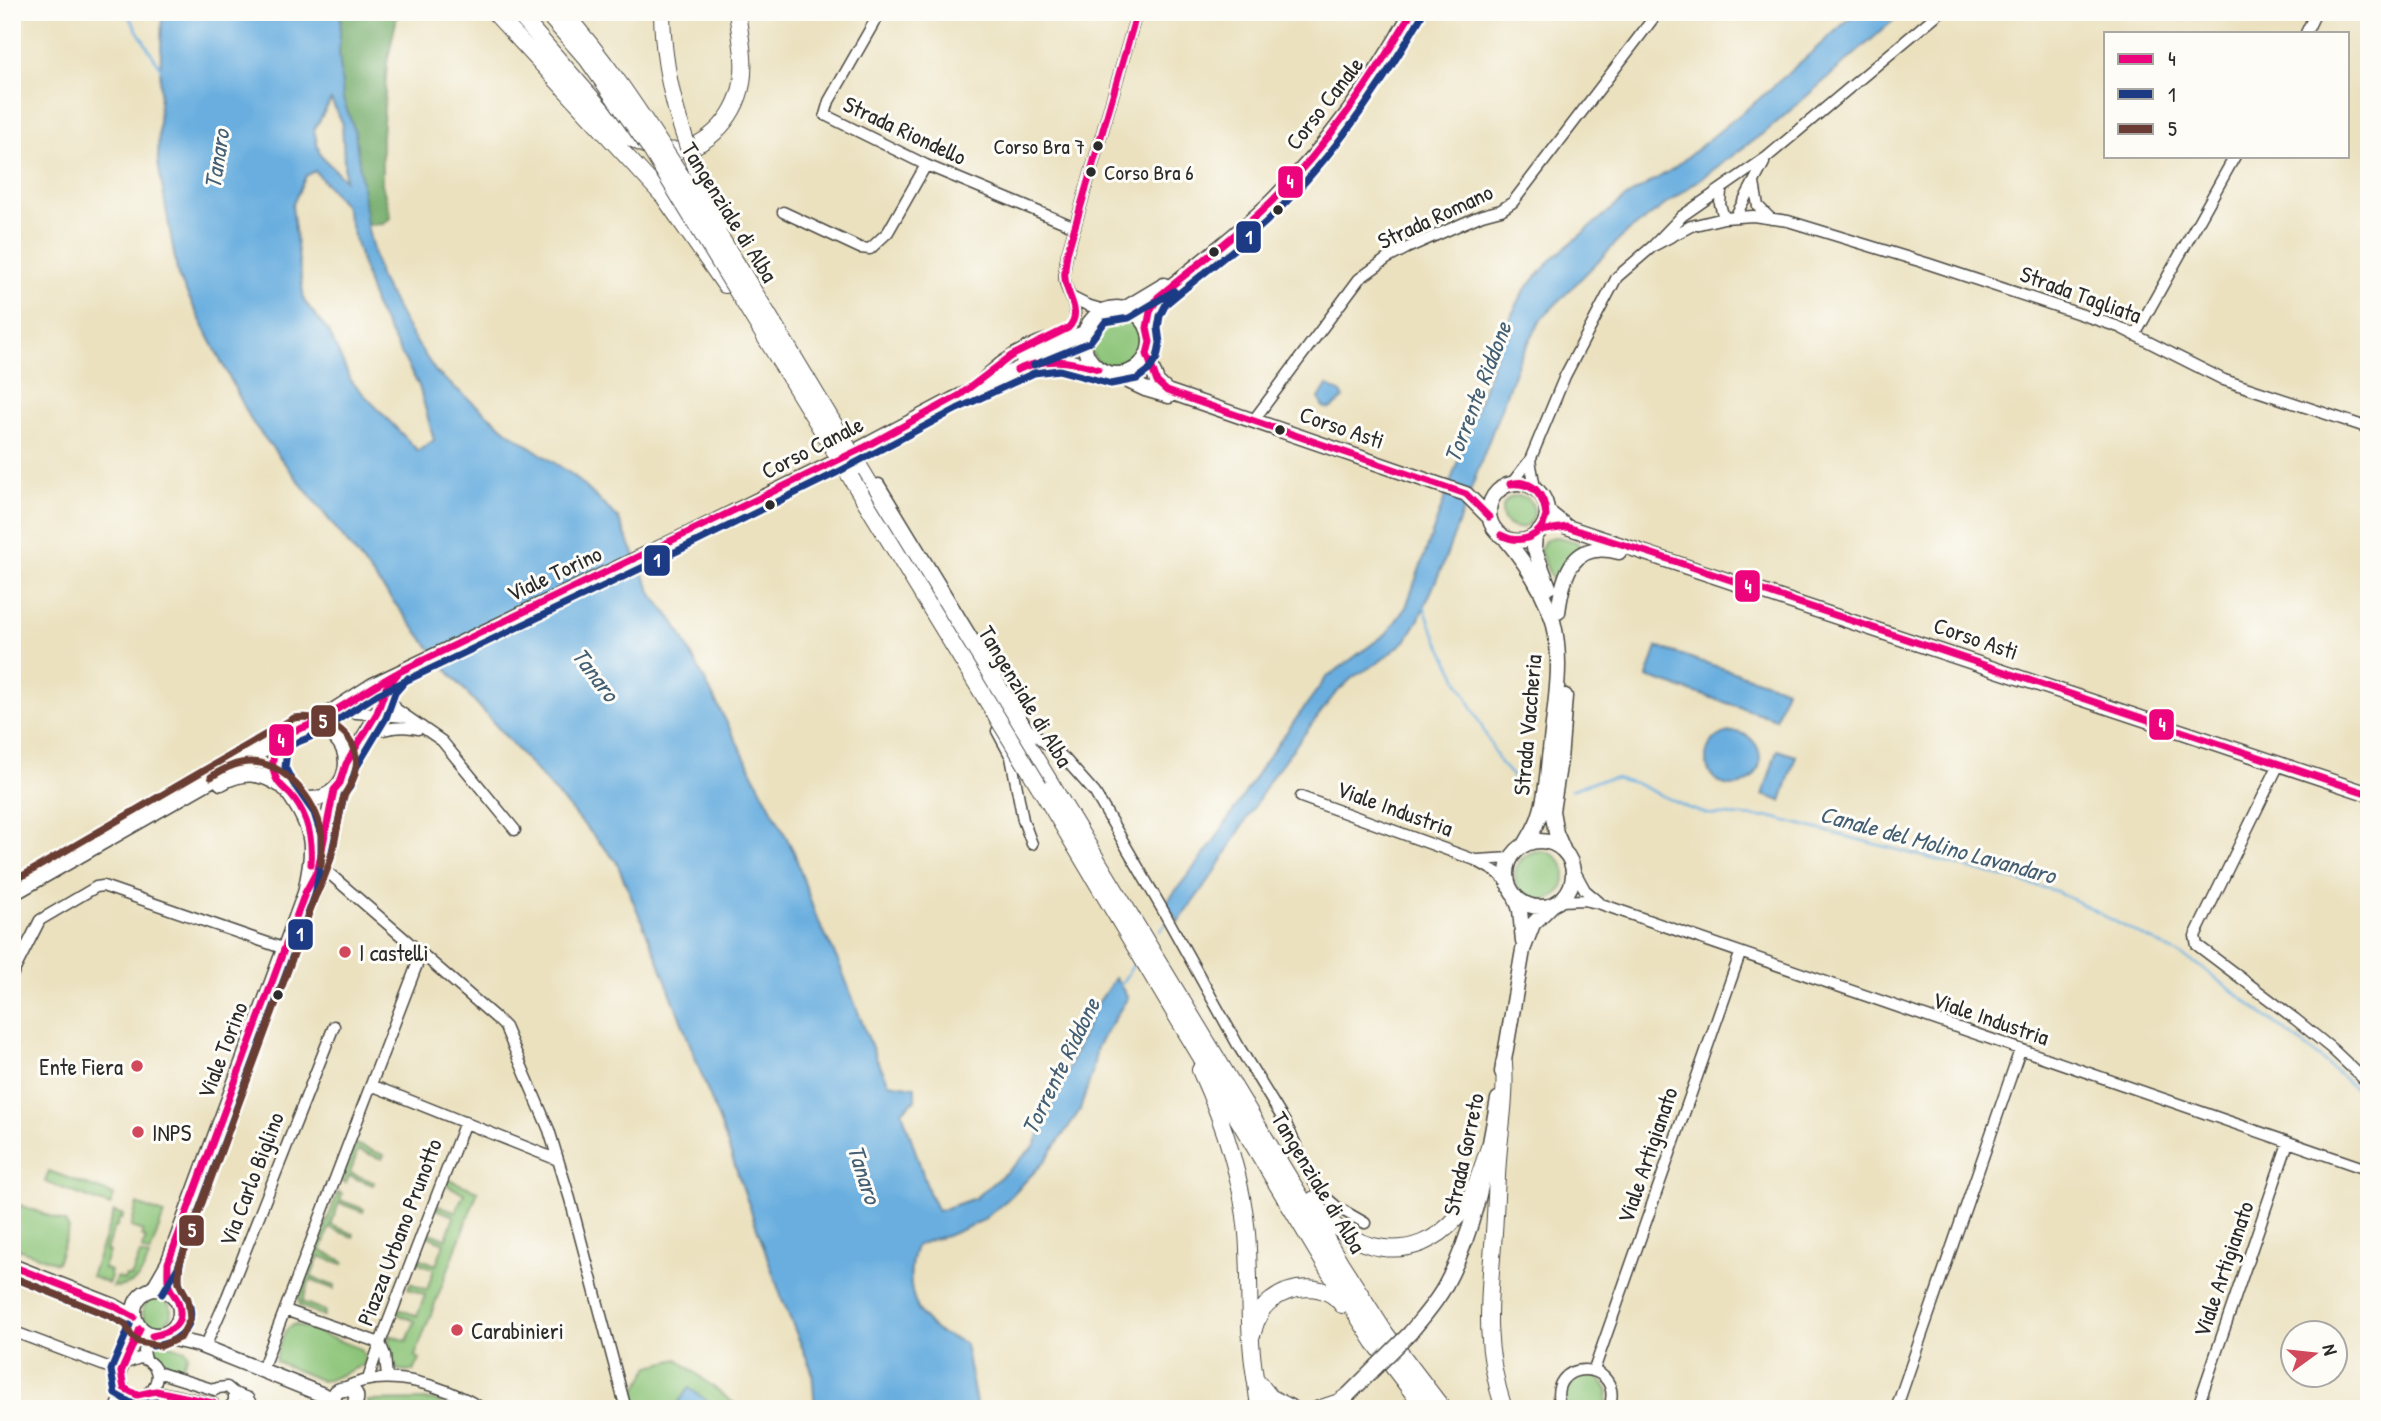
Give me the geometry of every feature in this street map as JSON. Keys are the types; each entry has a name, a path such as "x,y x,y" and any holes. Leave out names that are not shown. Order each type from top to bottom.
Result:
{"highway":[{"path":"494,12 664,197 732,295 755,307 756,280 715,210 682,132 668,71 662,12"},
{"path":"517,12 622,132 645,145 664,151 699,143 715,133 729,118 738,101 743,59 737,12"},
{"name":"Tangenziale di Alba","path":"546,12 587,60 649,146 755,307"},
{"name":"Tangenziale di Alba","path":"563,12 623,87 1044,783 1233,1084 1340,1262 1386,1334 1443,1409"},
{"name":"Tangenziale di Alba","path":"1044,783 1328,1270 1374,1342 1425,1409"},
{"path":"1167,998 1219,1116 1238,1182 1247,1233 1250,1342 1260,1409"},
{"path":"1504,1063 1506,1092 1488,1294 1488,1343 1504,1409"},
{"path":"1233,1084 1287,1157 1319,1210 1346,1234 1375,1247 1410,1248 1446,1229 1459,1215 1478,1182 1489,1147"},
{"path":"1250,1342 1257,1318 1272,1300 1284,1293 1313,1288 1327,1291 1337,1298 1350,1317 1374,1342"},
{"path":"1255,1378 1270,1397 1293,1409"},
{"path":"1318,1409 1343,1403"}],"main road":[{"name":"Corso Canale","path":"1147,328 1150,312 1158,297 1271,202 1325,144 1358,102 1412,12"},
{"name":"Corso Canale","path":"1124,309 1195,266"},
{"path":"1124,309 1138,316 1147,328 1150,342 1141,363 1132,370 1119,374 1105,371 1087,356 1083,341 1091,319 1104,310 1124,309"},
{"name":"Corso Canale","path":"952,400 1027,356 1084,333"},
{"name":"Corso Asti","path":"1147,354 1157,382 1167,391 1469,495"},
{"name":"Corso Canale","path":"691,533 834,463 952,400 1031,363 1060,359 1105,371"},
{"name":"Corso Asti","path":"1105,371 1145,390 1205,405"},
{"path":"1469,495 1499,489 1513,483 1528,484 1535,488 1545,502 1543,525 1537,533"},
{"path":"1489,517 1490,502 1499,489"},
{"path":"1469,495 1504,537 1520,541 1537,533 1567,527"},
{"path":"1546,511 1567,527"},
{"name":"Corso Asti","path":"1567,527 2369,794"},
{"name":"Viale Torino","path":"308,727 373,685 691,533"},
{"name":"Strada Vaccheria","path":"1537,533 1534,548 1558,612 1564,643 1566,689 1560,760 1552,811 1556,833 1563,849"},
{"name":"Strada Vaccheria","path":"1504,537 1542,590 1554,624 1557,645 1556,695 1544,798 1540,816 1526,843"},
{"path":"1558,612 1563,584 1570,567 1578,557 1595,548 1626,554 1771,603 1801,604"},
{"name":"Viale Torino","path":"346,764 377,713 386,688 399,672"},
{"path":"12,894 298,728 327,731 335,736 342,746 346,764 340,783 334,790 315,799 302,799 260,775 243,774 125,829"},
{"path":"282,738 276,749 273,765 285,789"},
{"name":"Viale Torino","path":"153,1289 168,1263 305,893 311,862 310,828 285,789"},
{"name":"Viale Torino","path":"305,893 318,869 334,790"},
{"path":"1545,841 1563,849 1573,868 1572,887 1556,903 1532,906 1511,889 1508,866 1517,849 1526,843 1545,841"},
{"name":"Strada Gorreto","path":"1511,889 1520,910 1523,950"},
{"name":"Strada Gorreto","path":"1343,1403 1410,1333 1444,1288 1468,1238 1478,1206 1523,950 1533,924 1556,903"},
{"name":"Viale Torino","path":"168,1263 171,1293 180,1309 178,1323"},
{"path":"12,1266 114,1306 144,1324 167,1333 178,1323 191,1340 202,1346"},
{"path":"144,1324 140,1296 153,1289 171,1293"},
{"path":"144,1324 336,1404 338,1390 353,1401"}],"street":[{"name":"Strada Riondello","path":"880,12 830,101 825,115 926,165 1075,227"},
{"path":"976,385 995,366 1010,356 1069,329 1075,318 1073,298 1064,277 1067,254 1137,12"},
{"name":"Strada Romano","path":"1253,421 1359,279 1407,248 1482,215 1501,210 1513,202 1658,12"},
{"name":"Strada Tagliata","path":"1513,483 1530,460 1565,376 1617,277 1682,216 1767,158 1940,12"},
{"path":"2306,32 2316,12"},
{"name":"Strada Tagliata","path":"1730,217 1767,158"},
{"path":"2135,335 2234,158"},
{"path":"783,212 860,248 870,249 888,232 926,165"},
{"path":"1754,180 1758,206 1771,219"},
{"path":"1721,191 1720,204 1730,217"},
{"name":"Strada Tagliata","path":"1653,246 1691,226 1730,217 1753,216 1788,222 1929,264 2106,323 2224,380 2369,428"},
{"path":"1073,298 1104,310"},
{"path":"858,450 1028,729 1065,759 1095,793 1232,1036 1286,1124 1313,1181 1323,1195 1337,1207 1365,1223"},
{"path":"1530,460 1535,488"},
{"path":"834,463 1011,757 1023,820 1032,844"},
{"path":"386,688 392,702 405,717 442,741 515,830"},
{"path":"333,711 405,717"},
{"path":"365,735 405,726 431,732"},
{"path":"2279,764 2195,936 2197,945 2304,1027 2369,1084"},
{"name":"Viale Industria","path":"1301,797 1475,860 1497,873 1511,889"},
{"name":"Viale Industria","path":"1475,860 1510,858"},
{"name":"Viale Industria","path":"1573,868 1585,890 1601,904"},
{"path":"318,869 331,875 505,1027 537,1101 558,1160 626,1409"},
{"path":"12,975 40,920 66,903 103,886 285,949"},
{"name":"Viale Industria","path":"1556,903 1584,900 1601,904 2369,1170"},
{"path":"261,1371 421,954"},
{"name":"Viale Artigianato","path":"1594,1370 1740,954"},
{"name":"Via Carlo Biglino","path":"202,1346 228,1297 334,1026"},
{"path":"1896,1409 2020,1050"},
{"name":"Piazza Urbano Prunotto","path":"371,1085 558,1160"},
{"name":"Piazza Urbano Prunotto","path":"285,1310 380,1343 465,1122"},
{"name":"Viale Artigianato","path":"2197,1409 2288,1143"},
{"path":"144,1324 146,1360 156,1372 215,1390 223,1387 248,1398 254,1409"},
{"path":"116,1409 124,1388 120,1377 144,1324"},
{"path":"12,1331 123,1368"},
{"path":"378,1379 380,1343"},
{"path":"353,1401 378,1379 387,1364 380,1343"},
{"path":"123,1368 135,1359 146,1360"},
{"path":"1561,1409 1558,1398 1562,1381 1576,1370 1594,1370 1602,1375 1612,1390 1609,1409"},
{"path":"148,1409 149,1392 156,1382 156,1372"},
{"path":"378,1379 445,1390 484,1409"},
{"path":"124,1388 137,1395 149,1392 216,1406"},
{"path":"215,1390 212,1399 216,1406"},
{"path":"233,1408 234,1393"}],"green space":[{"path":"341,12 398,12 387,63 382,136 382,184 391,217 384,224 367,225 355,132 343,99 339,52"},
{"path":"1116,314 1135,322 1143,341 1135,360 1116,368 1097,360 1089,341 1097,322"},
{"path":"1518,496 1529,501 1534,512 1529,523 1518,528 1507,523 1502,512 1507,501"},
{"path":"1558,537 1577,542 1581,551 1557,591 1539,549 1547,539"},
{"path":"1540,851 1557,859 1565,876 1557,893 1540,901 1523,893 1515,876 1523,859"},
{"path":"355,1144 384,1155 382,1159 358,1150 350,1173 374,1182 373,1185 349,1176 346,1183 341,1181"},
{"path":"49,1171 114,1195 110,1206 45,1182"},
{"path":"447,1179 478,1191 415,1356 420,1359 414,1371 398,1370 391,1362 389,1335 407,1341 415,1321 397,1314 399,1309 417,1316 425,1295 408,1288 410,1283 427,1290 434,1269 417,1262 419,1258 436,1265 444,1243 427,1236 428,1232 446,1239 454,1216 436,1209 438,1205 456,1212 464,1193 445,1185"},
{"path":"338,1192 342,1194 340,1200 364,1209 363,1212 339,1203 331,1225 354,1234 353,1237 329,1228 321,1251 344,1261 343,1264 319,1256 311,1277 335,1286 334,1289 310,1280 302,1302 325,1311 324,1316 300,1306 298,1298"},
{"path":"12,1202 65,1222 69,1229 57,1263 12,1247"},
{"path":"137,1204 164,1214 150,1253 142,1250 146,1238 141,1236 143,1231 131,1227"},
{"path":"114,1212 123,1215 114,1228 106,1250 109,1252 103,1268 110,1271 108,1284 91,1276"},
{"path":"140,1254 149,1257 136,1280 120,1287 112,1287 117,1277 124,1280 126,1276 131,1277"},
{"path":"157,1298 167,1302 171,1312 167,1322 157,1326 147,1322 143,1312 147,1302"},
{"path":"295,1324 361,1349 365,1358 363,1365 322,1381 275,1361 284,1334"},
{"path":"155,1340 186,1350 188,1355 180,1370 176,1372 169,1369 168,1362 154,1355 155,1362 151,1360 149,1354"},
{"path":"678,1359 741,1409 634,1409 631,1397 650,1366"},
{"path":"1582,1373 1598,1377 1608,1389 1606,1409 1563,1409 1565,1386"},
{"path":"434,1400 454,1409 369,1409 368,1401"}],"water":[{"name":"Tanaro","path":"162,12 341,12 339,52 343,99 355,132 367,225 379,276 409,331 436,372 510,433 574,476 618,518 653,596 675,623 794,852 815,914 839,963 876,1058 889,1083 915,1087 915,1100 902,1111 930,1195 938,1211 975,1198 1035,1145 1094,1009 1115,978 1128,997 1097,1047 1080,1110 1044,1162 982,1221 916,1246 911,1269 915,1303 927,1322 936,1330 965,1344 977,1409 815,1409 812,1371 782,1299 657,957 616,861 453,677 252,422 178,276 158,163","holes":["331,100 342,122 345,180 320,155 314,130","315,171 345,206 375,306 419,386 434,440 418,451 351,381 329,332 304,301 292,206 306,176"]},
{"path":"1857,12 1903,12 1769,129 1625,234 1542,318 1519,360 1442,567 1418,621 1405,641 1378,663 1353,677 1335,694 1273,775 1215,872 1178,922 1166,903 1213,843 1266,760 1326,678 1387,633 1406,607 1506,326 1524,291 1553,258 1625,198 1674,168 1759,99"},
{"path":"1327,385 1341,393 1344,398 1330,409 1323,407 1319,398"},
{"path":"1657,647 1786,689 1776,719 1647,677"},
{"path":"1733,732 1752,740 1760,759 1752,778 1733,786 1714,778 1706,759 1714,740"},
{"path":"1777,750 1796,756 1781,801 1763,795"},
{"path":"689,1388 707,1401 702,1409 674,1409"}],"waterway":[{"path":"126,12 161,69"},
{"name":"Canale del Molino Lavandaro","path":"1424,606 1431,626 1500,763 1515,779"},
{"name":"Canale del Molino Lavandaro","path":"1571,790 1595,781 1615,778 1635,783 1707,814 1775,818 2056,891 2197,964 2369,1098"},
{"name":"Torrente Riddone","path":"1160,931 1166,923"},
{"name":"Torrente Riddone","path":"1119,987 1134,964"}],"transit line":[{"name":"4","path":"152,1336 171,1330 178,1322 180,1310 169,1286 168,1263 305,893 318,869 334,790 340,783 346,764 377,713 386,688 399,672 863,448 960,395 1011,356 1068,328 1073,322 1074,310 1065,278 1067,254 1137,12"},
{"name":"4","path":"1412,12 1348,111 1292,180 1245,226 1158,297 1150,312 1147,328 1150,342 1147,354 1157,382 1167,391 1466,494 1489,517"},
{"name":"1","path":"162,1294 178,1267 315,895 321,861 321,835 314,813 285,767 287,751 293,744 313,736 378,694 696,542 838,472 957,409 1034,373 1059,370 1111,384 1137,379 1149,370 1157,358 1160,343 1158,328 1166,304 1266,222 1311,176 1370,99 1421,17"},
{"name":"1","path":"1034,365 1090,342 1105,322 1129,318 1174,291"},
{"name":"4","path":"1017,370 1038,363 1057,361 1098,369"},
{"name":"4","path":"1510,484 1525,483 1536,490 1543,502 1546,516"},
{"name":"4","path":"1510,484 1525,485 1536,491 1543,502 1546,516"},
{"name":"4","path":"1501,535 1515,539 1529,538 1540,530 1546,516"},
{"name":"4","path":"1539,531 1567,527 1653,554 2369,794"},
{"name":"4","path":"311,864 310,836 305,818 274,773 273,763 277,747 290,733 312,724 399,672"},
{"name":"1","path":"330,861 344,795 350,787 356,768 386,718 395,693 408,678"},
{"name":"5","path":"12,882 294,718 307,717 331,724 349,738 354,749 355,774 343,799 326,873 179,1265 179,1283 188,1299 190,1319 181,1337 161,1346 139,1342 126,1325 110,1316 12,1277"},
{"name":"5","path":"211,777 241,763 255,762 280,771 301,790 316,814 322,836 321,865"},
{"name":"1","path":"153,1346 175,1339 189,1323 190,1307 179,1281 183,1253"},
{"name":"4","path":"12,1266 114,1306 134,1317"},
{"name":"1","path":"12,1277 129,1326"},
{"name":"1","path":"130,1325 111,1370 115,1394 135,1405 156,1402 189,1409"},
{"name":"4","path":"140,1329 121,1372 124,1388 137,1395 156,1391 213,1403"}],"place":[{"name":"Corso Bra 7","path":"1098,146"},
{"name":"Corso Bra 6","path":"1091,172"},
{"name":"I castelli","path":"345,952"},
{"name":"Ente Fiera","path":"137,1066"},
{"name":"INPS","path":"138,1132"},
{"name":"Carabinieri","path":"457,1330"}]}
